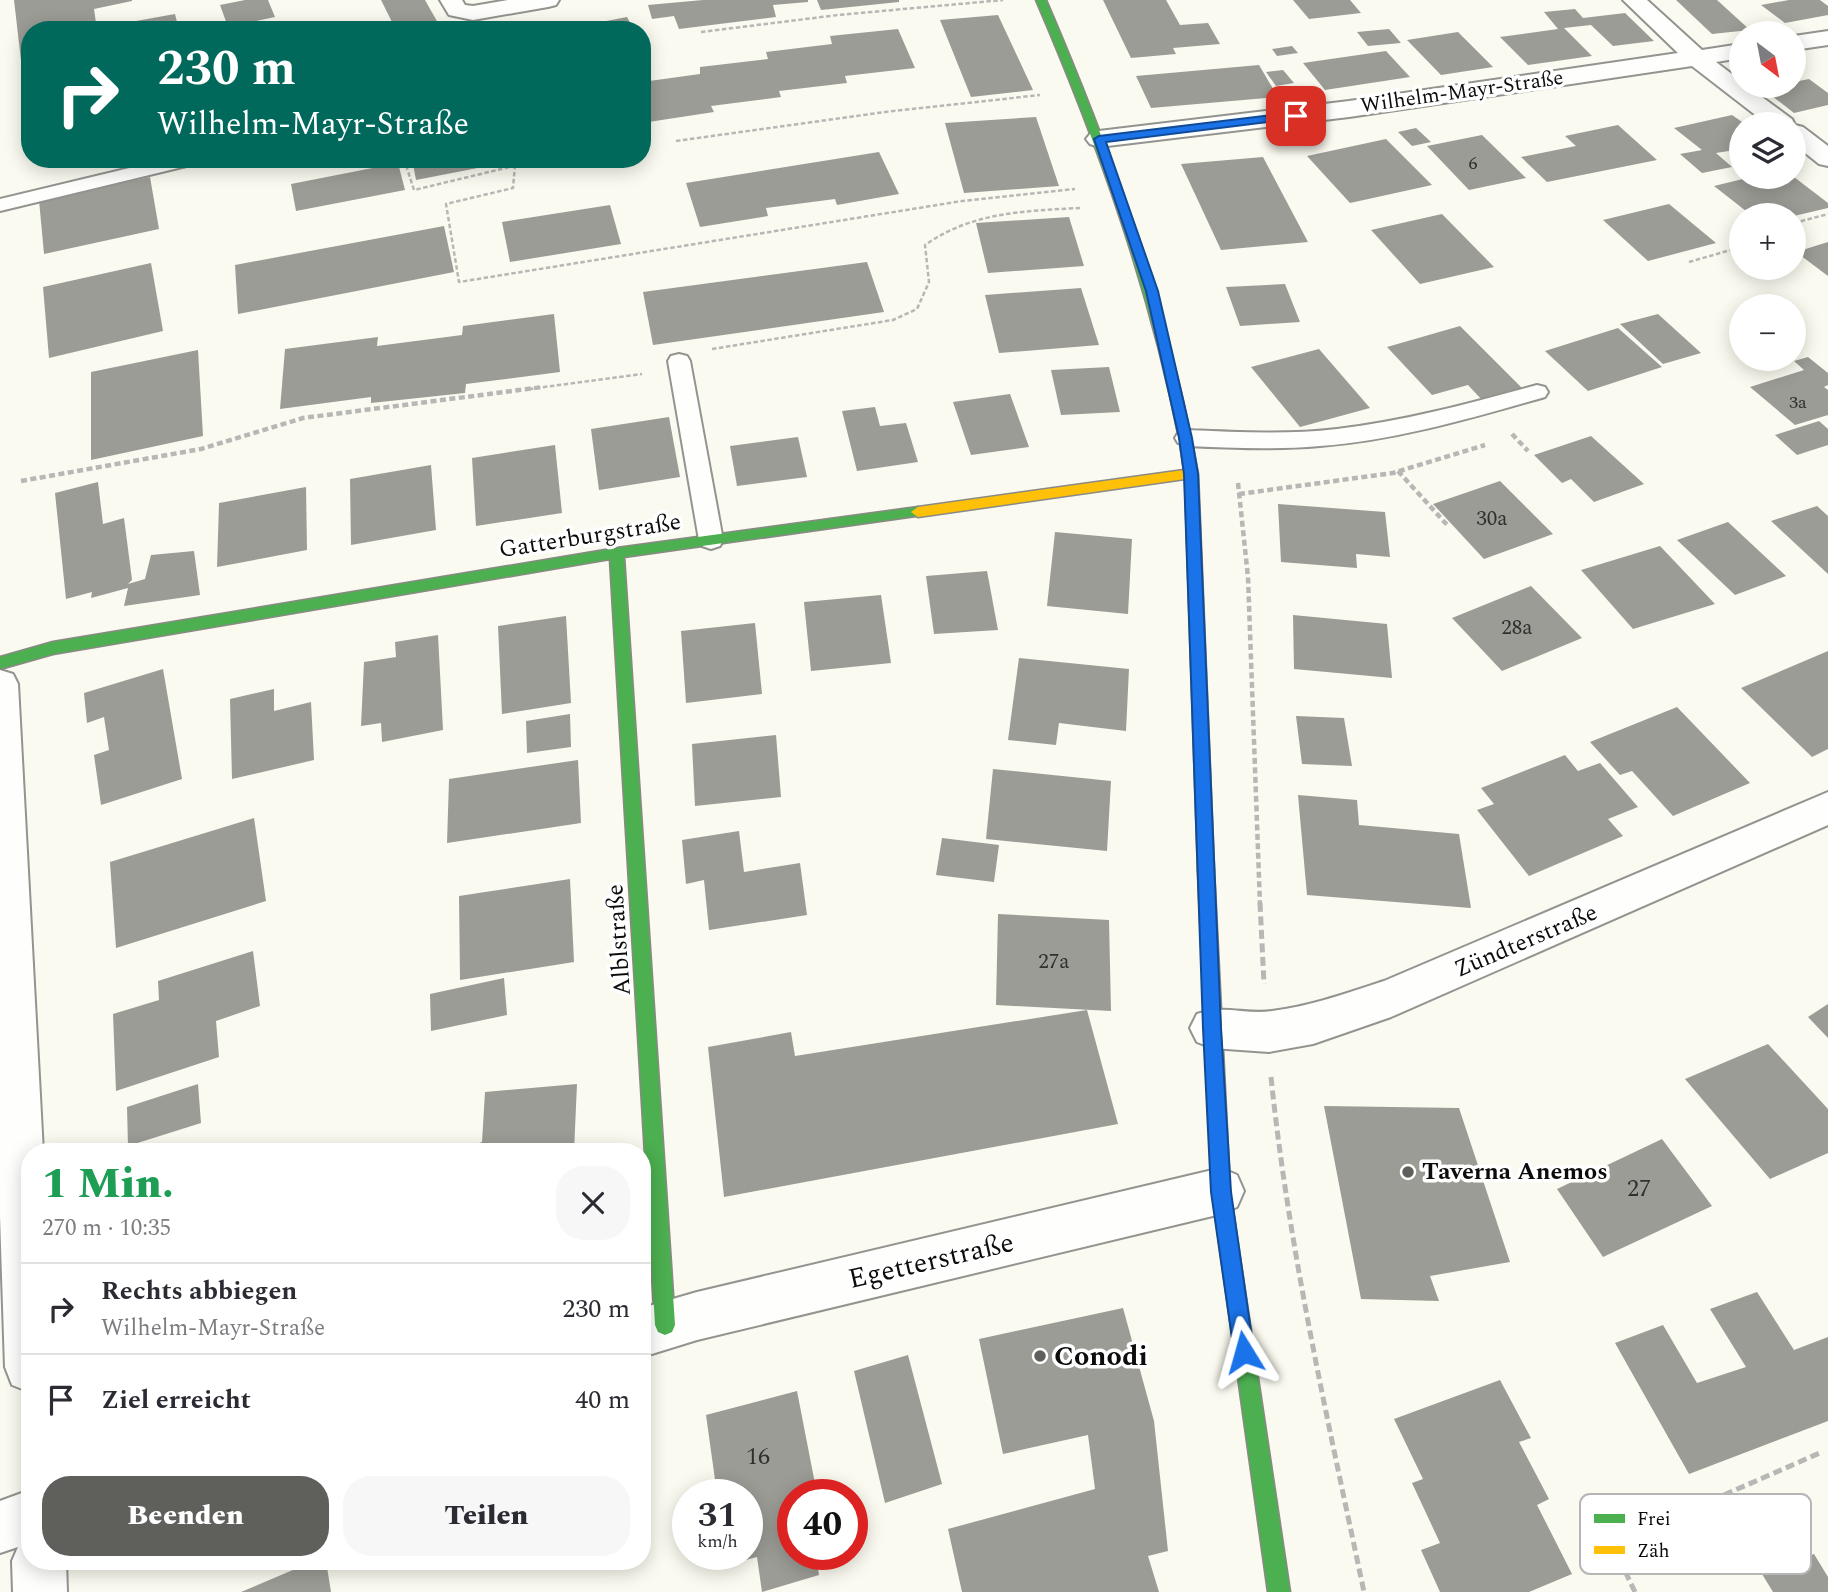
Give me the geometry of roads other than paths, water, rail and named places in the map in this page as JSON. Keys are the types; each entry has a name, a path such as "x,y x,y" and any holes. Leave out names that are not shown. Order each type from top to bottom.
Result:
{"street":[{"path":"451,0 457,10 473,13 548,0"},
{"path":"1041,0 1099,139 1152,291 1186,438 1191,474 1212,1028 1221,1192 1279,1592"},
{"path":"1634,0 1696,58 1767,112"},
{"path":"1806,41 1828,38"},
{"name":"Wilhelm-Mayr-Straße","path":"1099,139 1349,109 1729,53"},
{"path":"1806,141 1828,158"},
{"name":"Gatterburgstraße","path":"0,663 67,646 617,553 1191,474"},
{"name":"Alblstraße","path":"617,553 645,1143"},
{"path":"0,684 4,880 21,1198"},
{"name":"Zündterstraße","path":"1212,1028 1269,1032 1313,1024 1401,994 1828,808"},
{"name":"Egetterstraße","path":"654,1329 1221,1192"},
{"name":"Alblstraße","path":"651,1266 654,1329"},
{"path":"0,1527 21,1519"},
{"path":"39,1570 40,1592"}],"lane":[{"path":"0,205 154,168"},
{"path":"679,361 710,540"},
{"path":"1186,438 1276,441 1337,437 1449,417 1537,392"}],"place":[{"name":"Taverna Anemos","path":"1408,1172"},
{"name":"Conodi","path":"1040,1356"}]}
